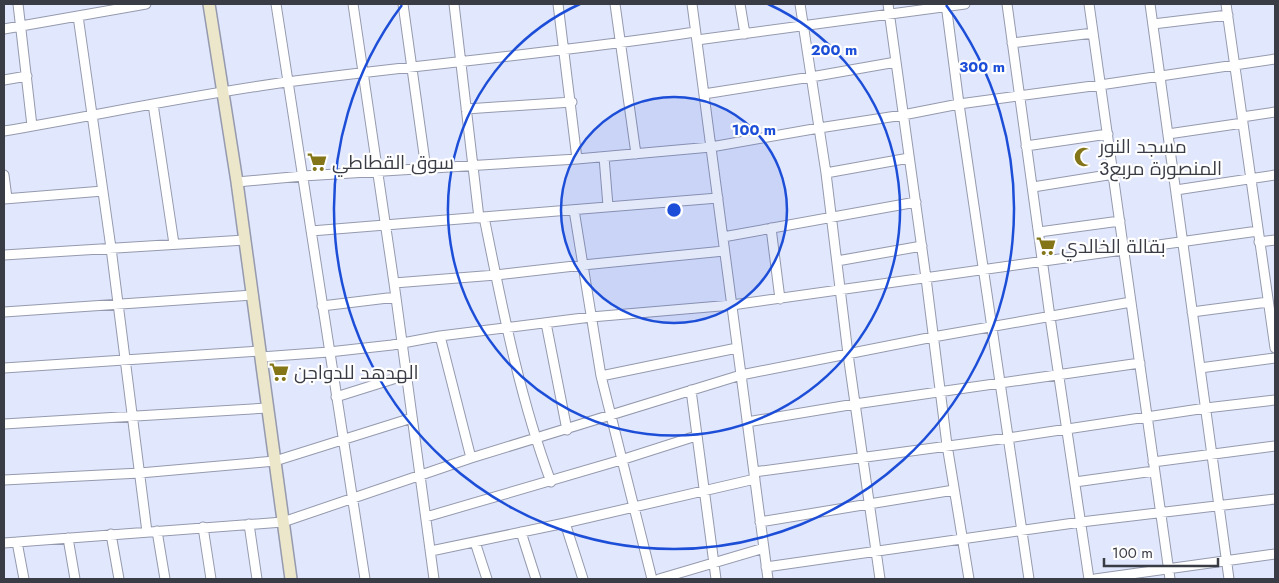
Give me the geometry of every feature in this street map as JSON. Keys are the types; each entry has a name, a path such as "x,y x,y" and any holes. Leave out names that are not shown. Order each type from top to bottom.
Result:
{"street":[{"path":"18,4 32,126"},
{"path":"4,29 78,16 110,7 146,4"},
{"path":"209,4 237,182 291,579"},
{"path":"276,4 365,579"},
{"path":"353,4 386,226 434,579"},
{"path":"403,4 426,169"},
{"path":"454,4 472,166 481,217 496,275 506,328 535,440 551,482"},
{"path":"558,4 578,159"},
{"path":"615,4 636,154"},
{"path":"692,4 768,579"},
{"path":"740,4 745,34"},
{"path":"800,4 826,173 848,354 880,579"},
{"path":"888,4 922,246 947,445 969,579"},
{"path":"4,131 287,82 621,43 696,36 745,34 946,5 965,4"},
{"path":"1007,4 1089,579"},
{"path":"1088,4 1114,174 1170,579"},
{"path":"1150,4 1229,579"},
{"path":"1226,4 1275,344"},
{"path":"946,5 1029,579"},
{"path":"1152,24 1228,15"},
{"path":"78,16 93,115 140,472 152,531 165,579"},
{"path":"1012,43 1092,33"},
{"path":"237,182 303,176 578,159 711,147 959,104 1160,77 1275,59"},
{"path":"704,94 896,62"},
{"path":"4,80 27,76"},
{"path":"466,109 572,102"},
{"path":"153,104 174,244"},
{"path":"1168,134 1275,112"},
{"path":"1026,146 1108,134"},
{"path":"604,157 608,206"},
{"path":"826,173 910,158"},
{"path":"1033,187 1114,174"},
{"path":"4,175 5,199 103,191"},
{"path":"1176,190 1275,175"},
{"path":"311,231 718,198"},
{"path":"723,237 916,202"},
{"path":"574,210 601,376 652,579"},
{"path":"1039,232 1120,221"},
{"path":"771,228 780,299"},
{"path":"4,368 124,360 329,352 591,317 780,299 1258,231"},
{"path":"4,255 245,240"},
{"path":"1260,242 1275,240"},
{"path":"837,260 922,246"},
{"path":"394,283 496,275 583,264 724,251"},
{"path":"4,312 253,295"},
{"path":"322,306 396,297"},
{"path":"4,543 283,522 471,458 535,440 741,375 933,337 1131,302"},
{"path":"1192,312 1268,302"},
{"path":"546,323 567,430"},
{"path":"440,336 471,458"},
{"path":"601,376 737,348"},
{"path":"1200,368 1275,358"},
{"path":"747,422 855,404 1140,363"},
{"path":"336,397 406,375"},
{"path":"691,390 716,579"},
{"path":"430,552 635,507 754,476 947,445 1275,400"},
{"path":"4,424 268,408"},
{"path":"4,480 140,472 275,461 412,418"},
{"path":"426,517 551,482 696,436"},
{"path":"1075,482 1275,446"},
{"path":"760,522 954,490"},
{"path":"766,567 1081,522 1275,499"},
{"path":"565,523 584,579"},
{"path":"250,524 257,579"},
{"path":"203,527 211,579"},
{"path":"521,532 536,579"},
{"path":"111,534 120,579"},
{"path":"68,538 75,579"},
{"path":"17,542 24,579"},
{"path":"475,542 487,579"},
{"path":"659,579 764,548"},
{"path":"1095,579 1275,554"}],"place":[{"name":"مسجد النور المنصورة مربع3","path":"1084,157"},
{"name":"سوق القطاطي","path":"317,162"},
{"name":"بقالة الخالدي","path":"1046,246"},
{"name":"الهدهد للدواجن","path":"279,372"}]}
